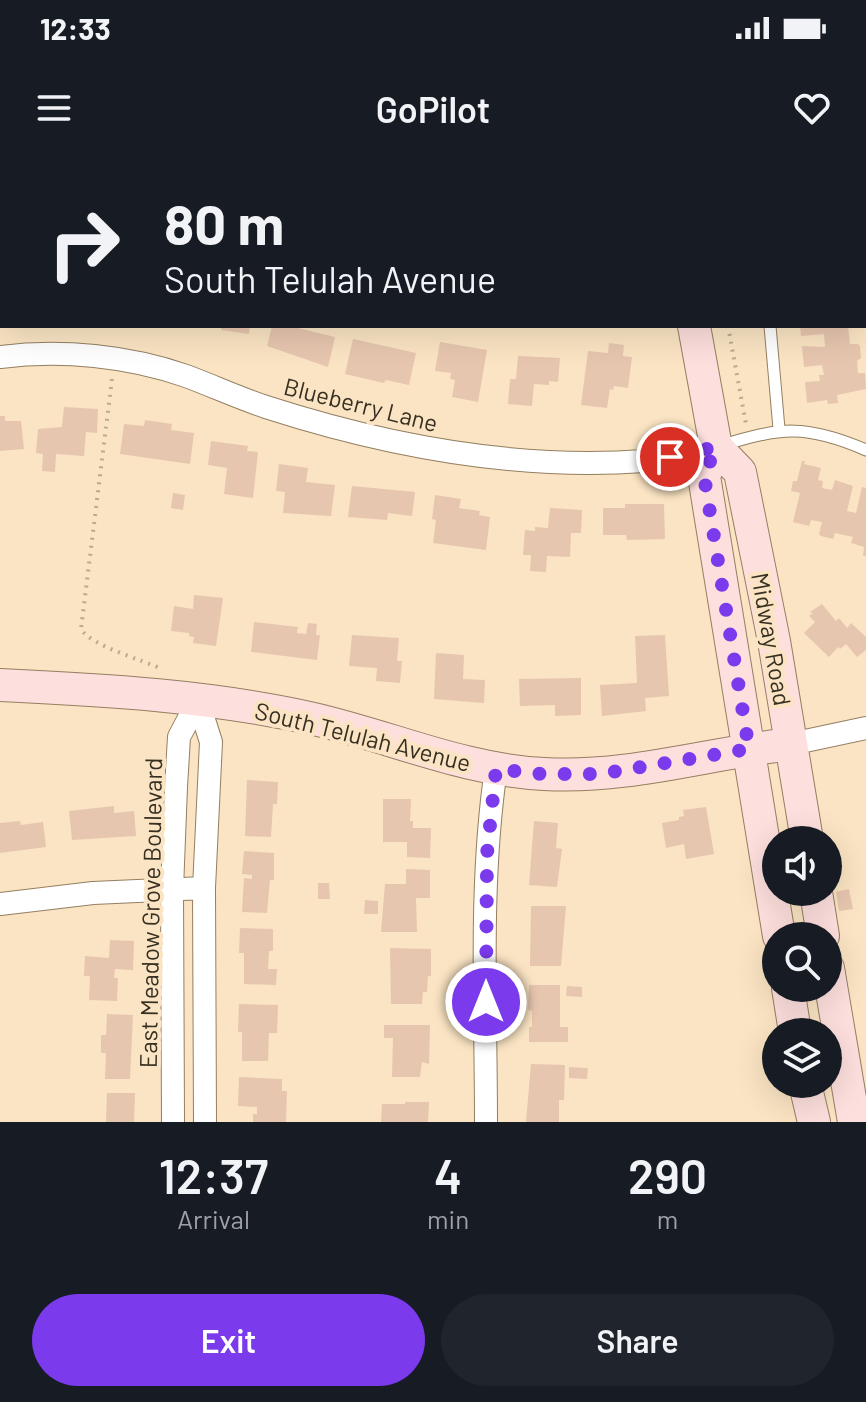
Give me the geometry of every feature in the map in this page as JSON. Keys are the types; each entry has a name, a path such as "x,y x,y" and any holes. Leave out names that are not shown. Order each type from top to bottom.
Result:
{"main road":[{"name":"Midway Road","path":"694,328 716,447 704,476 777,922"},
{"name":"Midway Road","path":"716,447 740,472 774,641 805,826"},
{"path":"709,508 730,542 749,620 763,710 791,744"},
{"name":"South Telulah Avenue","path":"0,685 124,693 250,706 317,720 426,753 496,769 542,774 600,774 791,744"},
{"path":"749,749 774,782 782,826"},
{"path":"842,1053 854,1122"},
{"path":"808,1098 814,1122"}],"street":[{"name":"Blueberry Lane","path":"0,357 54,355 116,359 184,376 265,407 348,431 436,450 584,462 647,461 716,447"},
{"path":"198,701 211,742 204,888 205,1122"},
{"name":"East Meadow Grove Boulevard","path":"173,1122 172,889 179,737 198,701"},
{"name":"South Telulah Avenue","path":"791,744 866,728"},
{"path":"486,1122 486,881 488,827 496,769"},
{"path":"0,904 93,893 204,888"}],"lane":[{"path":"770,328 779,429"},
{"path":"716,447 779,429 826,434 866,450"}],"path":[{"path":"116,359 81,629 84,635 97,642 167,671"}],"building":[{"path":"221,328 250,328 249,334"},
{"path":"272,328 298,328 335,337 328,367 267,346"},
{"path":"800,328 848,328 850,344 860,346 858,373 865,373 866,389 837,395 838,403 828,404 827,400 807,403 805,382 820,381 819,375 824,375 822,365 804,367 802,346 825,347 824,334 801,336"},
{"path":"353,339 416,353 409,385 345,374"},
{"path":"440,342 487,350 478,402 452,397 455,380 450,379 451,373 435,371"},
{"path":"609,343 624,345 623,356 632,357 628,388 614,386 613,390 610,389 607,408 581,405 588,351 608,353"},
{"path":"518,356 560,358 558,382 534,384 532,406 508,404 510,379 516,379"},
{"path":"64,407 98,409 97,433 86,432 84,456 56,454 55,472 42,471 43,454 36,453 38,429 62,427"},
{"path":"0,416 5,416 5,421 21,421 24,449 0,451"},
{"path":"145,420 172,424 171,430 194,433 190,464 120,454 124,424 144,426"},
{"path":"211,441 248,446 247,451 258,452 253,498 224,494 227,468 208,465"},
{"path":"802,461 821,468 818,480 823,481 822,488 832,490 835,480 853,486 847,511 856,513 862,487 866,488 866,556 863,556 864,547 851,543 853,537 835,533 833,539 821,536 822,522 811,520 809,526 793,522 800,493 791,491"},
{"path":"279,464 308,468 306,482 335,485 331,516 283,513 285,492 276,491"},
{"path":"352,486 415,492 412,516 388,513 387,520 348,517"},
{"path":"173,493 185,495 183,510 171,508"},
{"path":"435,495 461,499 459,508 480,511 479,515 490,517 486,550 433,543"},
{"path":"625,504 664,504 665,539 627,540 626,535 603,535 603,508 625,508"},
{"path":"550,508 582,510 581,533 571,533 570,557 547,556 546,572 530,571 531,555 523,555 525,530 548,528"},
{"path":"194,595 223,598 216,646 193,643 194,637 189,633 171,631 174,606 193,609"},
{"path":"822,604 836,621 839,618 847,628 851,623 866,637 866,650 857,657 846,644 840,649 838,647 829,657 804,633 815,622 809,616 813,613 810,612"},
{"path":"254,622 298,627 297,633 306,634 308,623 317,624 316,635 320,635 317,660 251,652"},
{"path":"352,635 399,638 397,661 402,661 400,683 376,681 377,668 349,666"},
{"path":"665,635 669,696 645,698 646,711 602,716 600,685 637,683 635,636"},
{"path":"436,653 464,655 463,679 485,680 484,703 434,699"},
{"path":"581,678 581,715 555,716 555,705 520,706 519,679"},
{"path":"247,780 278,782 271,837 245,836"},
{"path":"383,799 411,799 410,821 413,821 413,828 431,828 430,858 407,857 407,842 383,842"},
{"path":"114,806 114,813 134,811 136,836 72,840 69,811"},
{"path":"706,807 714,854 686,859 684,844 666,848 662,823 679,820 684,816 683,810"},
{"path":"20,821 21,825 43,822 46,847 0,853 0,823"},
{"path":"534,821 558,823 556,848 562,849 557,887 529,885"},
{"path":"244,851 274,853 274,880 270,880 267,913 242,912 244,878 252,879 252,875 242,874"},
{"path":"406,869 430,870 430,898 416,898 417,932 381,932 385,884 406,884"},
{"path":"318,883 329,883 330,899 318,899"},
{"path":"849,889 853,909 839,911 842,891"},
{"path":"365,900 378,901 378,914 364,914"},
{"path":"531,906 566,906 561,966 530,966"},
{"path":"240,928 273,929 273,951 269,951 268,969 277,969 276,985 244,984 244,953 239,953"},
{"path":"110,940 134,941 133,970 115,969 114,978 118,978 117,1001 89,1000 90,976 84,976 85,956 109,958"},
{"path":"390,948 431,949 431,976 428,976 422,1004 391,1004"},
{"path":"529,985 560,985 560,1027 568,1027 568,1042 529,1042 532,1011 528,1010"},
{"path":"567,986 582,987 582,997 566,996"},
{"path":"239,1004 278,1005 277,1033 269,1033 268,1061 242,1061 242,1032 238,1032"},
{"path":"107,1014 133,1015 130,1079 105,1079 106,1053 101,1053 101,1035 106,1035"},
{"path":"384,1025 430,1025 429,1064 422,1062 420,1077 392,1077 393,1038 384,1038"},
{"path":"531,1064 565,1065 564,1100 559,1100 559,1122 526,1122"},
{"path":"569,1067 588,1068 587,1079 569,1078"},
{"path":"239,1077 282,1079 282,1091 287,1091 286,1122 253,1122 257,1107 238,1106"},
{"path":"107,1093 135,1093 134,1122 106,1122"},
{"path":"429,1102 428,1122 381,1122 382,1104"}],"route":[{"path":"486,1002 488,827 496,769 542,774 600,774 749,749 704,476 716,447 670,457"}]}
